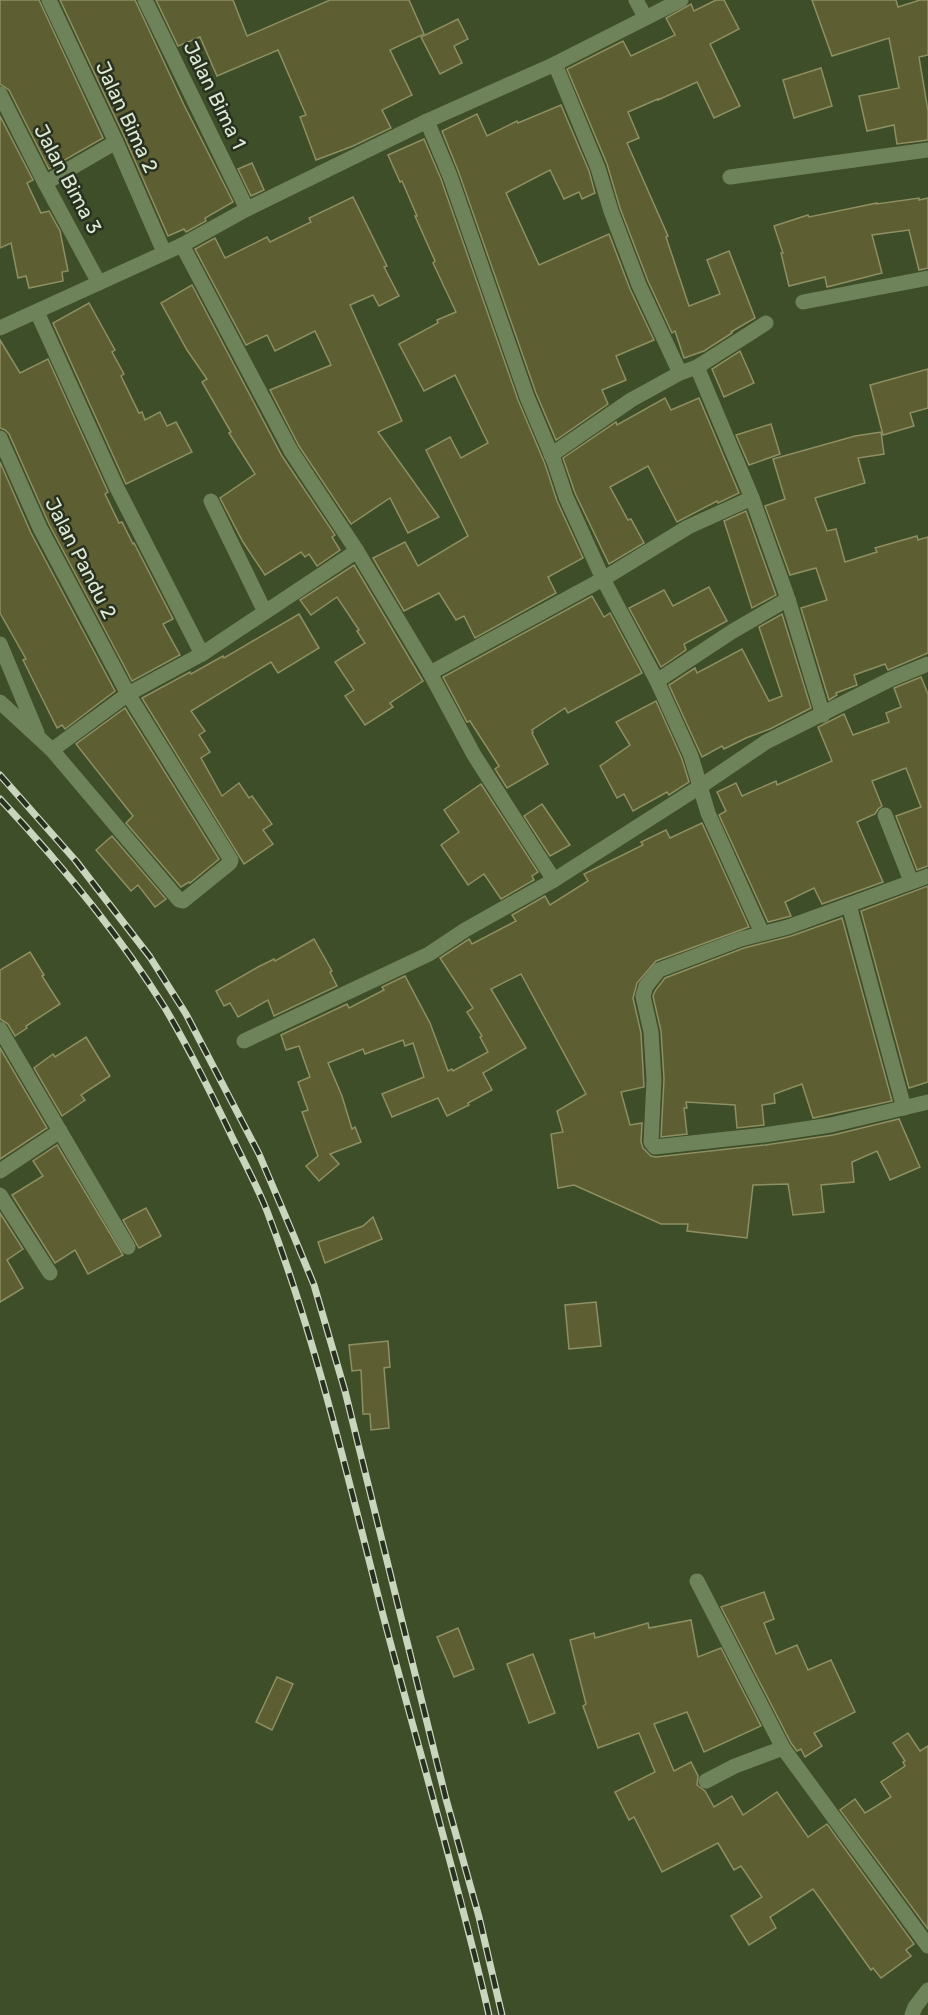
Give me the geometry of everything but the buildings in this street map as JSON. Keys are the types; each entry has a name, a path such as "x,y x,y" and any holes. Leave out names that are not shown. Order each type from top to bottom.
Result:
{"street":[{"name":"Jalan Bima 2","path":"49,0 116,142 164,252"},
{"name":"Jalan Bima 1","path":"145,0 247,208"},
{"path":"636,0 645,17"},
{"path":"0,310 4,326 37,312 182,245 247,208 426,121 555,64 681,0"},
{"path":"555,64 598,168 611,211 639,285 680,373"},
{"name":"Jalan Bima 3","path":"0,94 99,283"},
{"path":"426,121 450,176 527,396 566,497 603,579 657,681 691,756 708,813 762,933"},
{"path":"45,183 116,142"},
{"path":"730,177 928,150"},
{"path":"182,245 291,452 357,551 430,673 474,755 554,880"},
{"path":"803,302 928,278"},
{"path":"37,312 116,486 202,654"},
{"path":"551,455 631,400 680,373 697,367 766,323"},
{"path":"697,367 752,498 788,599 823,715"},
{"name":"Jalan Pandu 2","path":"0,438 40,528 128,694 231,860 230,863 183,901 179,900 52,750"},
{"path":"430,673 603,579 688,527 752,498"},
{"path":"211,501 265,612"},
{"path":"0,702 52,750 128,694 202,654 357,551"},
{"path":"657,681 733,631 788,599"},
{"path":"0,644 39,738"},
{"path":"244,1041 412,963 554,880 766,742 891,679 928,664"},
{"path":"885,815 911,881"},
{"path":"928,876 849,906 788,927 762,933 659,970 646,986 644,996 651,1032 654,1080 651,1142 653,1145 665,1146 764,1135 831,1125 928,1102"},
{"path":"849,906 904,1108"},
{"path":"0,1029 128,1247"},
{"path":"0,1171 60,1131"},
{"path":"0,1195 50,1273"},
{"path":"697,1581 783,1748 928,1946"},
{"path":"706,1781 735,1766 783,1748"},
{"path":"912,2015 928,1990"}],"railway":[{"path":"0,775 76,861 150,957 186,1014 259,1154 314,1285 345,1391 502,2015"},
{"path":"0,799 87,899 147,980 165,1008 209,1089 267,1211 285,1260 331,1411 489,2015"}]}
